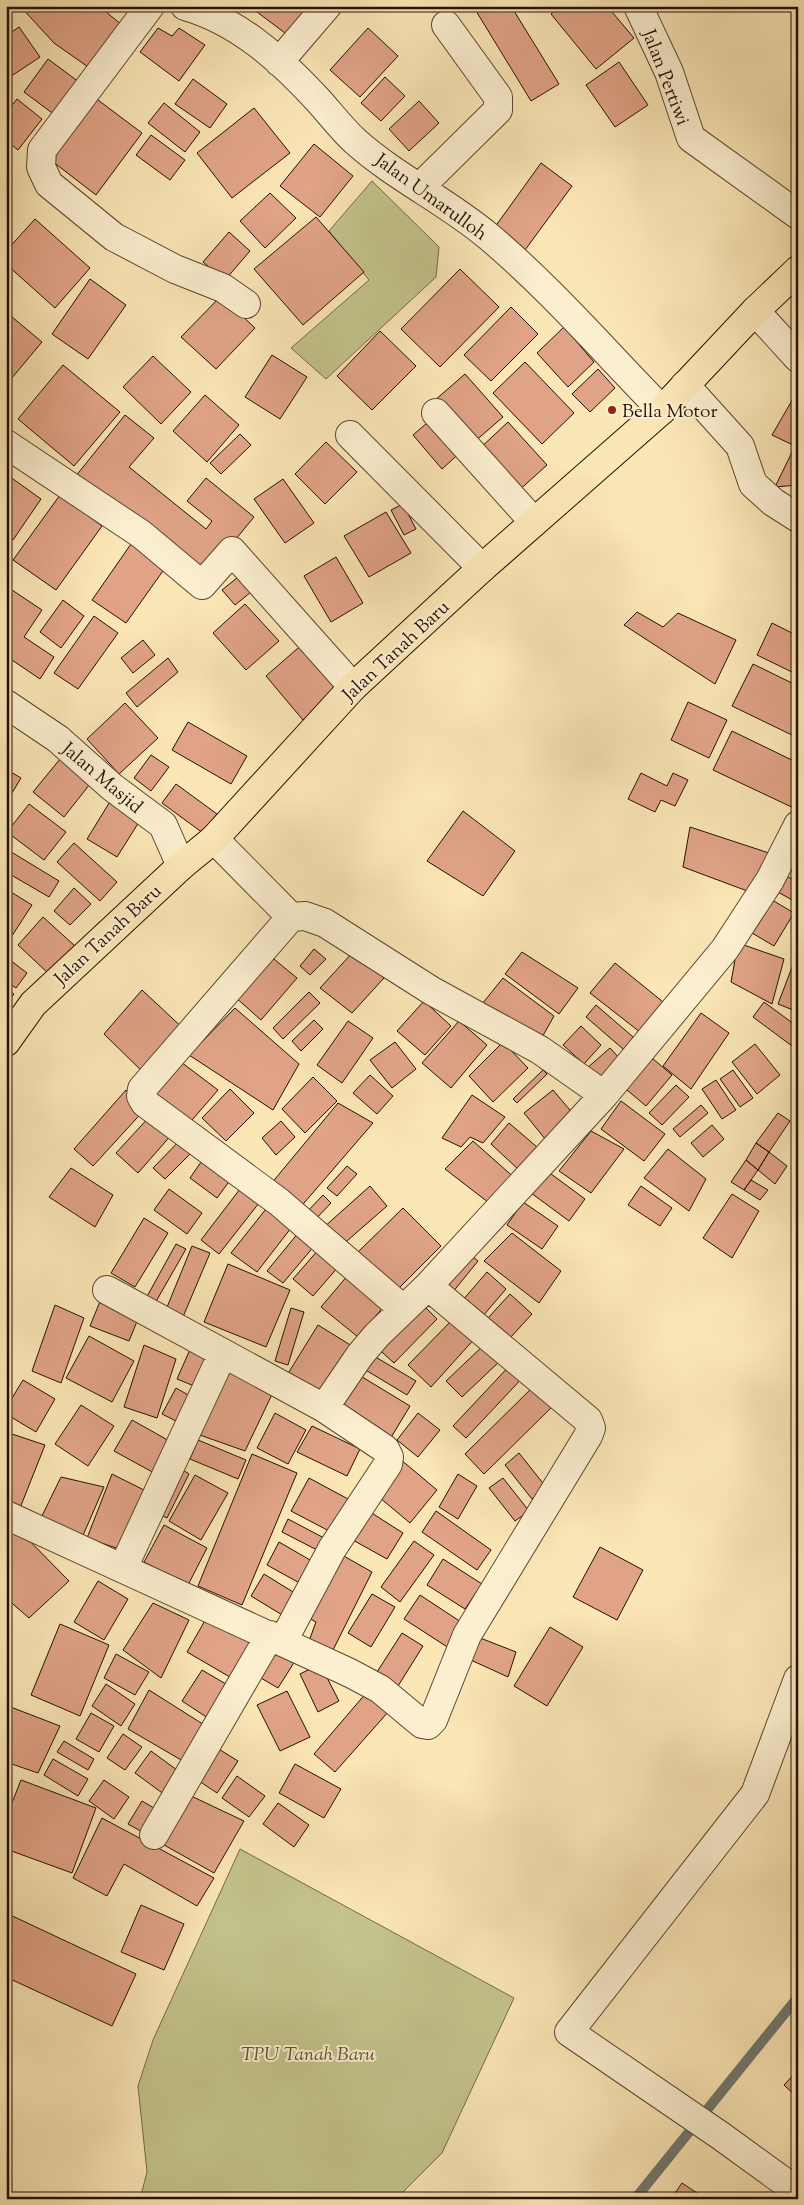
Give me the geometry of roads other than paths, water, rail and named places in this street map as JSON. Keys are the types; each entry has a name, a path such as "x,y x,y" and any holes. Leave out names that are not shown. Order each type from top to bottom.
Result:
{"main road":[{"name":"Jalan Tanah Baru","path":"6,1042 33,1004 181,866 222,847 353,688 482,568 662,410 692,393 755,312 798,270"}],"street":[{"path":"150,6 42,150 41,167 49,184 114,237 175,269 224,288 246,304"},
{"name":"Jalan Umarulloh","path":"185,6 208,13 243,32 279,62 355,141 487,235 526,270 662,410"},
{"path":"279,62 327,6"},
{"name":"Jalan Pertiwi","path":"638,6 669,72 691,138 798,215"},
{"path":"420,187 498,110 498,97 446,25"},
{"path":"755,312 798,358"},
{"path":"692,393 740,446 753,484 773,502 798,518"},
{"path":"436,414 534,522"},
{"path":"350,435 482,568"},
{"path":"6,444 141,534 202,585 232,552 353,688"},
{"name":"Jalan Masjid","path":"6,704 58,739 112,787 163,825 181,866"},
{"path":"324,1408 360,1355 403,1309 428,1286 604,1095 725,949 770,880 798,825"},
{"path":"222,847 291,916 304,916 325,923 432,991 540,1050 604,1095"},
{"path":"291,916 142,1089 141,1096 145,1103 279,1202 403,1309"},
{"path":"6,1515 276,1638 380,1689 422,1724 428,1725 433,1720 466,1635 588,1436 591,1428 588,1420 428,1286"},
{"path":"107,1290 324,1408 385,1449 389,1456 388,1464 332,1549 154,1835"},
{"path":"123,1568 224,1353"},
{"path":"798,1679 755,1794 569,2032 722,2136 798,2192"}],"waterway":[{"path":"635,2199 798,1997"}],"place":[{"name":"Bella Motor","path":"612,410"}],"park label":[{"name":"TPU Tanah Baru","path":"308,2053"}]}
